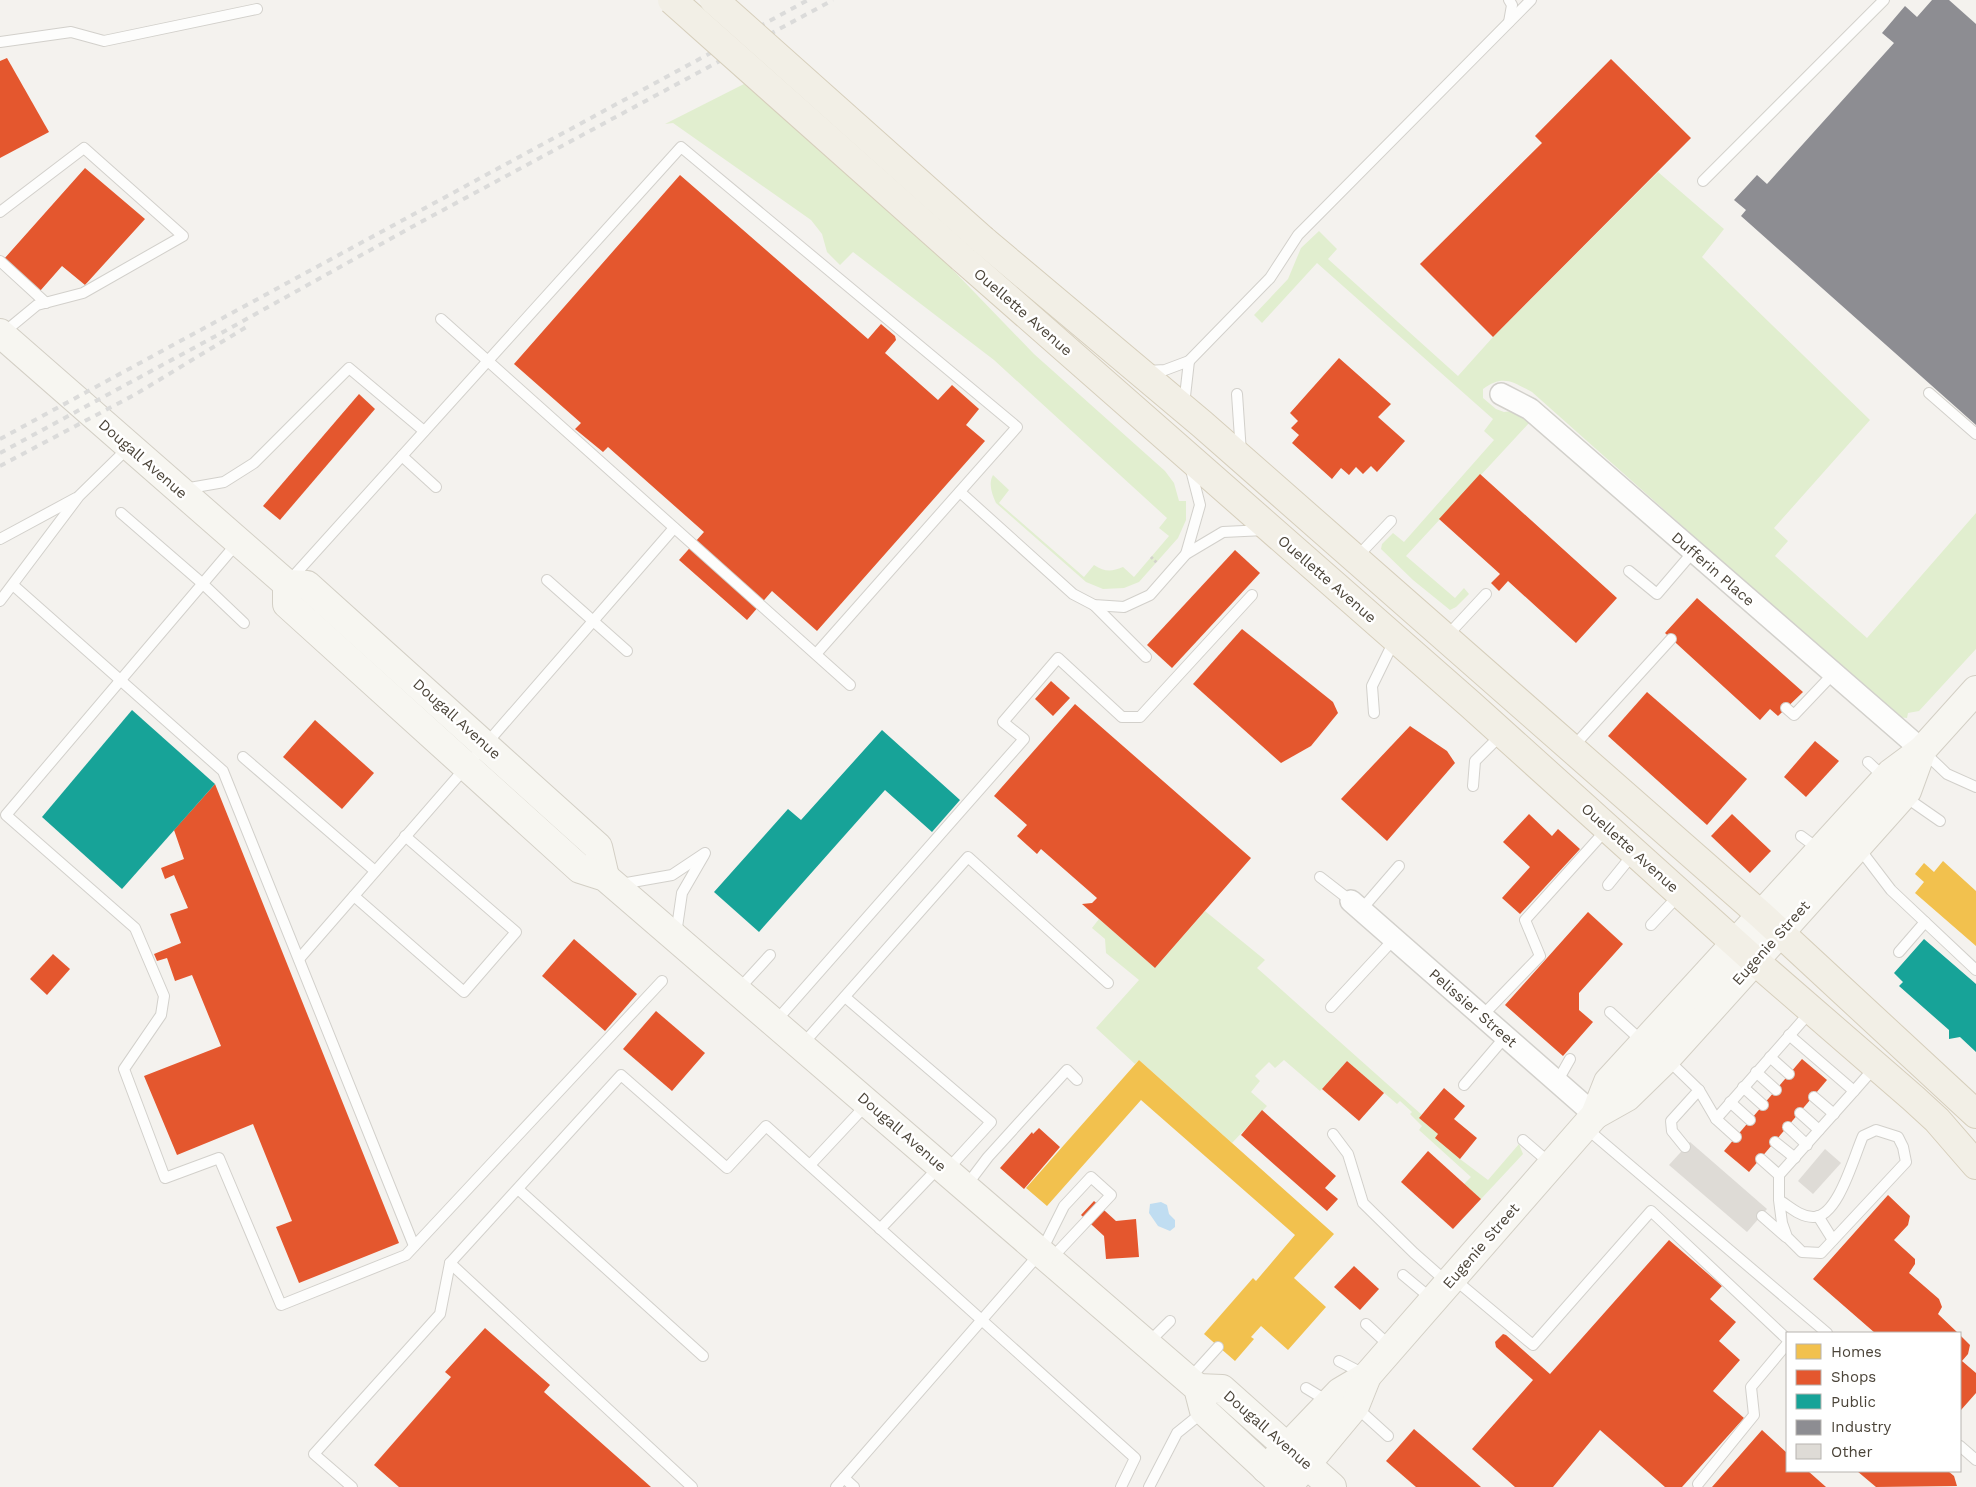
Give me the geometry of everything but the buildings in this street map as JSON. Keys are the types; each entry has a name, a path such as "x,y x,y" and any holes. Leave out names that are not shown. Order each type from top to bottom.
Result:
{"main road":[{"name":"Ouellette Avenue","path":"672,0 962,258 1503,733 1745,952 1937,1120 1976,1165"},
{"name":"Ouellette Avenue","path":"714,0 983,240 1241,459 1770,924 1976,1114"}],"street":[{"name":"Dougall Avenue","path":"1,334 287,584 307,585 485,744 598,847 610,881"},
{"name":"Dufferin Place","path":"1501,394 1530,409 1922,750"},
{"name":"Dougall Avenue","path":"287,584 286,604 466,767 580,869 610,881 1147,1344 1197,1393 1280,1481"},
{"name":"Eugenie Street","path":"1886,779 1907,791 1922,750 1976,690"},
{"name":"Eugenie Street","path":"1770,924 1810,843 1886,779"},
{"name":"Eugenie Street","path":"1590,1121 1627,1097 1667,1058 1745,952 1770,924 1858,846 1886,779"},
{"name":"Pelissier Street","path":"1356,906 1557,1082 1590,1121"},
{"name":"Eugenie Street","path":"1280,1481 1298,1455 1342,1404 1340,1392 1367,1376 1590,1121 1608,1082 1644,1043 1745,952"},
{"name":"Dougall Avenue","path":"1197,1393 1222,1389 1332,1487"}],"lane":[{"path":"1509,0 1512,5 1509,22"},
{"path":"1139,371 1166,370 1189,362 1270,278 1298,235 1531,0"},
{"path":"1703,181 1884,0"},
{"path":"0,42 71,32 104,41 257,9"},
{"path":"287,584 681,147 1017,427 816,654"},
{"path":"0,212 84,148 183,236 83,293 37,305 1,334"},
{"path":"0,261 46,303"},
{"path":"440,319 850,685"},
{"path":"1183,409 1189,362"},
{"path":"178,489 224,482 254,463 349,368 424,431"},
{"path":"1929,393 1976,434"},
{"path":"1237,394 1241,459"},
{"path":"0,601 14,585 79,496 129,447"},
{"path":"402,456 436,487"},
{"path":"1186,554 1200,505 1187,456"},
{"path":"960,492 1073,594 1094,605 1146,657"},
{"path":"0,539 79,496"},
{"path":"122,513 203,584 244,623"},
{"path":"1355,559 1391,521"},
{"path":"299,959 674,528"},
{"path":"1094,605 1124,607 1150,595 1186,554 1223,532 1271,529"},
{"path":"238,542 6,815 135,928 164,996 161,1016 124,1069 165,1178 219,1158 281,1305 406,1255 662,981"},
{"path":"1630,572 1657,594 1693,552"},
{"path":"547,580 627,651"},
{"path":"14,585 223,771 414,1246"},
{"path":"1445,638 1486,594"},
{"path":"774,1023 1024,739 1003,722 1058,658 1122,717 1140,717 1252,595"},
{"path":"1374,713 1372,686 1395,638"},
{"path":"1571,749 1670,638"},
{"path":"1786,708 1794,715 1834,674"},
{"path":"1473,786 1475,761 1503,733"},
{"path":"1922,750 1947,774 1976,787"},
{"path":"243,758 375,872"},
{"path":"1886,779 1940,821"},
{"path":"1482,1016 1540,956 1525,920 1608,828"},
{"path":"354,896 464,992 516,932 405,836"},
{"path":"1858,846 1891,890 1976,970"},
{"path":"1608,885 1635,852"},
{"path":"610,881 672,875 705,853 682,893 676,937"},
{"path":"802,1046 968,857 1108,983"},
{"path":"1320,877 1356,906 1399,866"},
{"path":"1651,926 1680,894"},
{"path":"1899,952 1925,922"},
{"path":"1332,1007 1394,939"},
{"path":"737,990 770,955"},
{"path":"844,997 991,1122 951,1174"},
{"path":"1716,1119 1812,1010"},
{"path":"1610,1012 1644,1043"},
{"path":"1789,1035 1854,1091"},
{"path":"1464,1085 1505,1036"},
{"path":"1770,1057 1789,1074"},
{"path":"1667,1058 1699,1090 1716,1119 1736,1136"},
{"path":"1557,1082 1570,1059"},
{"path":"1787,1237 1782,1223 1779,1200 1780,1175 1876,1066"},
{"path":"880,1229 951,1174 988,1158 1066,1070 1077,1080"},
{"path":"1756,1072 1776,1090"},
{"path":"352,1487 314,1454 440,1314 450,1263 621,1075 727,1168 766,1126 1135,1458 1121,1487"},
{"path":"1744,1087 1763,1105"},
{"path":"1685,1147 1672,1131 1671,1121 1699,1090"},
{"path":"1814,1097 1834,1114"},
{"path":"1730,1102 1750,1120"},
{"path":"810,1165 868,1103"},
{"path":"1800,1112 1819,1130"},
{"path":"1590,1121 1827,1332"},
{"path":"1788,1127 1807,1145"},
{"path":"1762,1216 1802,1252 1821,1253 1906,1162 1903,1147 1898,1137 1876,1130 1863,1136 1837,1201 1825,1215 1813,1217 1800,1214 1779,1200"},
{"path":"1333,1134 1348,1154 1363,1203 1414,1253 1445,1287 1533,1344 1651,1211 1786,1338"},
{"path":"1523,1140 1552,1165"},
{"path":"1775,1142 1795,1158"},
{"path":"1761,1159 1780,1175"},
{"path":"836,1487 982,1320 1045,1256 1111,1194 1091,1177 1064,1206 1045,1256"},
{"path":"518,1189 704,1356"},
{"path":"1818,1216 1833,1240"},
{"path":"450,1263 692,1487"},
{"path":"1402,1275 1445,1287"},
{"path":"1147,1344 1170,1321"},
{"path":"1366,1324 1392,1348"},
{"path":"1698,1484 1754,1415 1751,1387 1786,1345"},
{"path":"1149,1487 1218,1347"},
{"path":"1339,1361 1367,1376"},
{"path":"1306,1388 1342,1404 1388,1436"},
{"path":"1961,1447 1976,1460"},
{"path":"844,1478 854,1487"}],"path":[{"path":"1151,558 1157,563"}],"green space":[{"path":"744,84 953,264 950,267 1034,354 1165,471 1174,483 1179,501 1186,501 1186,520 1178,538 1139,582 1124,588 1103,589 1086,582 996,503 991,485 993,475 1009,490 999,503 1084,577 1094,565 1108,570 1123,567 1134,577 1169,536 1159,528 1167,518 994,360 853,252 840,265 827,252 822,234 811,220 673,123 665,124"},
{"path":"1658,172 1724,229 1702,257 1870,420 1774,528 1788,541 1775,556 1867,638 1976,513 1976,649 1919,711 1908,713 1907,718 1897,717 1532,392 1508,381 1490,384 1483,389 1483,398 1496,409 1504,412 1513,411 1525,416 1529,423 1406,556 1455,598 1464,588 1469,594 1456,607 1450,610 1413,580 1381,549 1382,544 1393,533 1404,542 1494,440 1484,431 1493,419 1317,263 1262,323 1254,315 1288,279 1301,248 1319,231 1337,249 1328,259 1458,376 1493,337"},
{"path":"1205,911 1265,960 1257,968 1422,1115 1419,1118 1438,1134 1460,1159 1488,1180 1519,1144 1523,1154 1481,1199 1464,1184 1471,1177 1419,1130 1422,1126 1410,1114 1412,1112 1400,1101 1397,1104 1347,1061 1320,1091 1284,1060 1275,1068 1269,1062 1255,1076 1260,1081 1251,1092 1267,1106 1232,1143 1139,1060 1135,1064 1096,1028 1139,980 1106,953 1105,939 1092,928 1099,919 1155,968"}],"water":[{"path":"1161,1202 1167,1205 1169,1214 1175,1220 1175,1227 1170,1231 1158,1226 1149,1213 1150,1204"}],"railway":[{"path":"0,439 808,0"},
{"path":"0,453 419,223 833,0"},
{"path":"0,466 136,394 248,326"}]}
